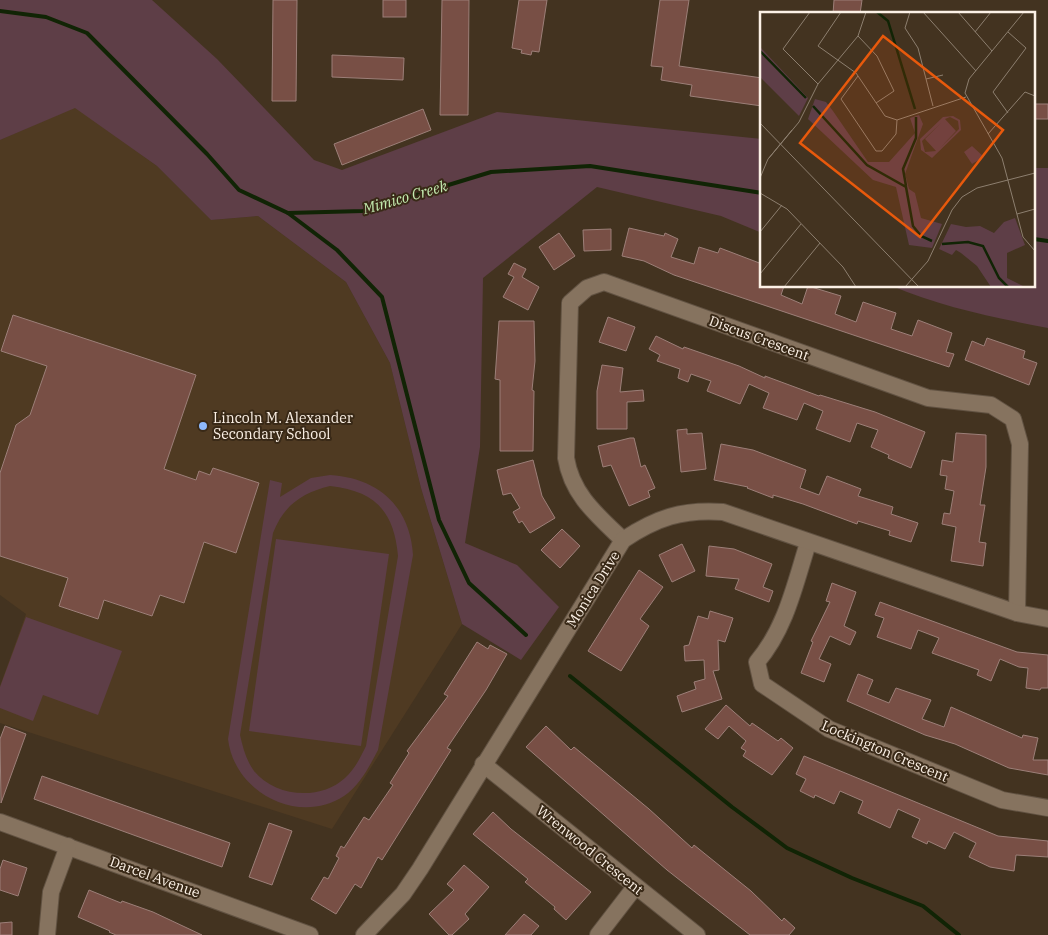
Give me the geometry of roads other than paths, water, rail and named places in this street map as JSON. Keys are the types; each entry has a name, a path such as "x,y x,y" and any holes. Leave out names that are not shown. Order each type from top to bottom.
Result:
{"street":[{"name":"Discus Crescent","path":"623,540 586,504 576,490 568,475 566,458 570,303 586,288 604,282 928,398 991,405 1013,419 1020,444 1017,613"},
{"name":"Monica Drive","path":"364,935 403,894 623,540 648,524 698,510 723,512 808,543 1017,613 1048,619"},
{"name":"Lockington Crescent","path":"808,543 782,625 769,648 757,662 762,684 829,729 1002,800 1048,808"},
{"name":"Wrenwood Crescent","path":"484,764 697,935"},
{"name":"Darcel Avenue","path":"0,822 310,935"},
{"path":"47,935 50,892 68,846"},
{"path":"598,935 636,887"}],"waterway":[{"name":"Mimico Creek","path":"0,11 46,17 87,33 207,154 239,190 288,213 363,211 491,172 590,166 760,193"},
{"path":"288,213 337,250 382,297 439,520 469,583 526,635"},
{"name":"Mimico Creek","path":"1036,239 1048,241"},
{"path":"570,676 732,807 787,848 852,878 923,906 959,935"}],"place":[{"name":"Lincoln M. Alexander Secondary School","path":"203,426"}]}
